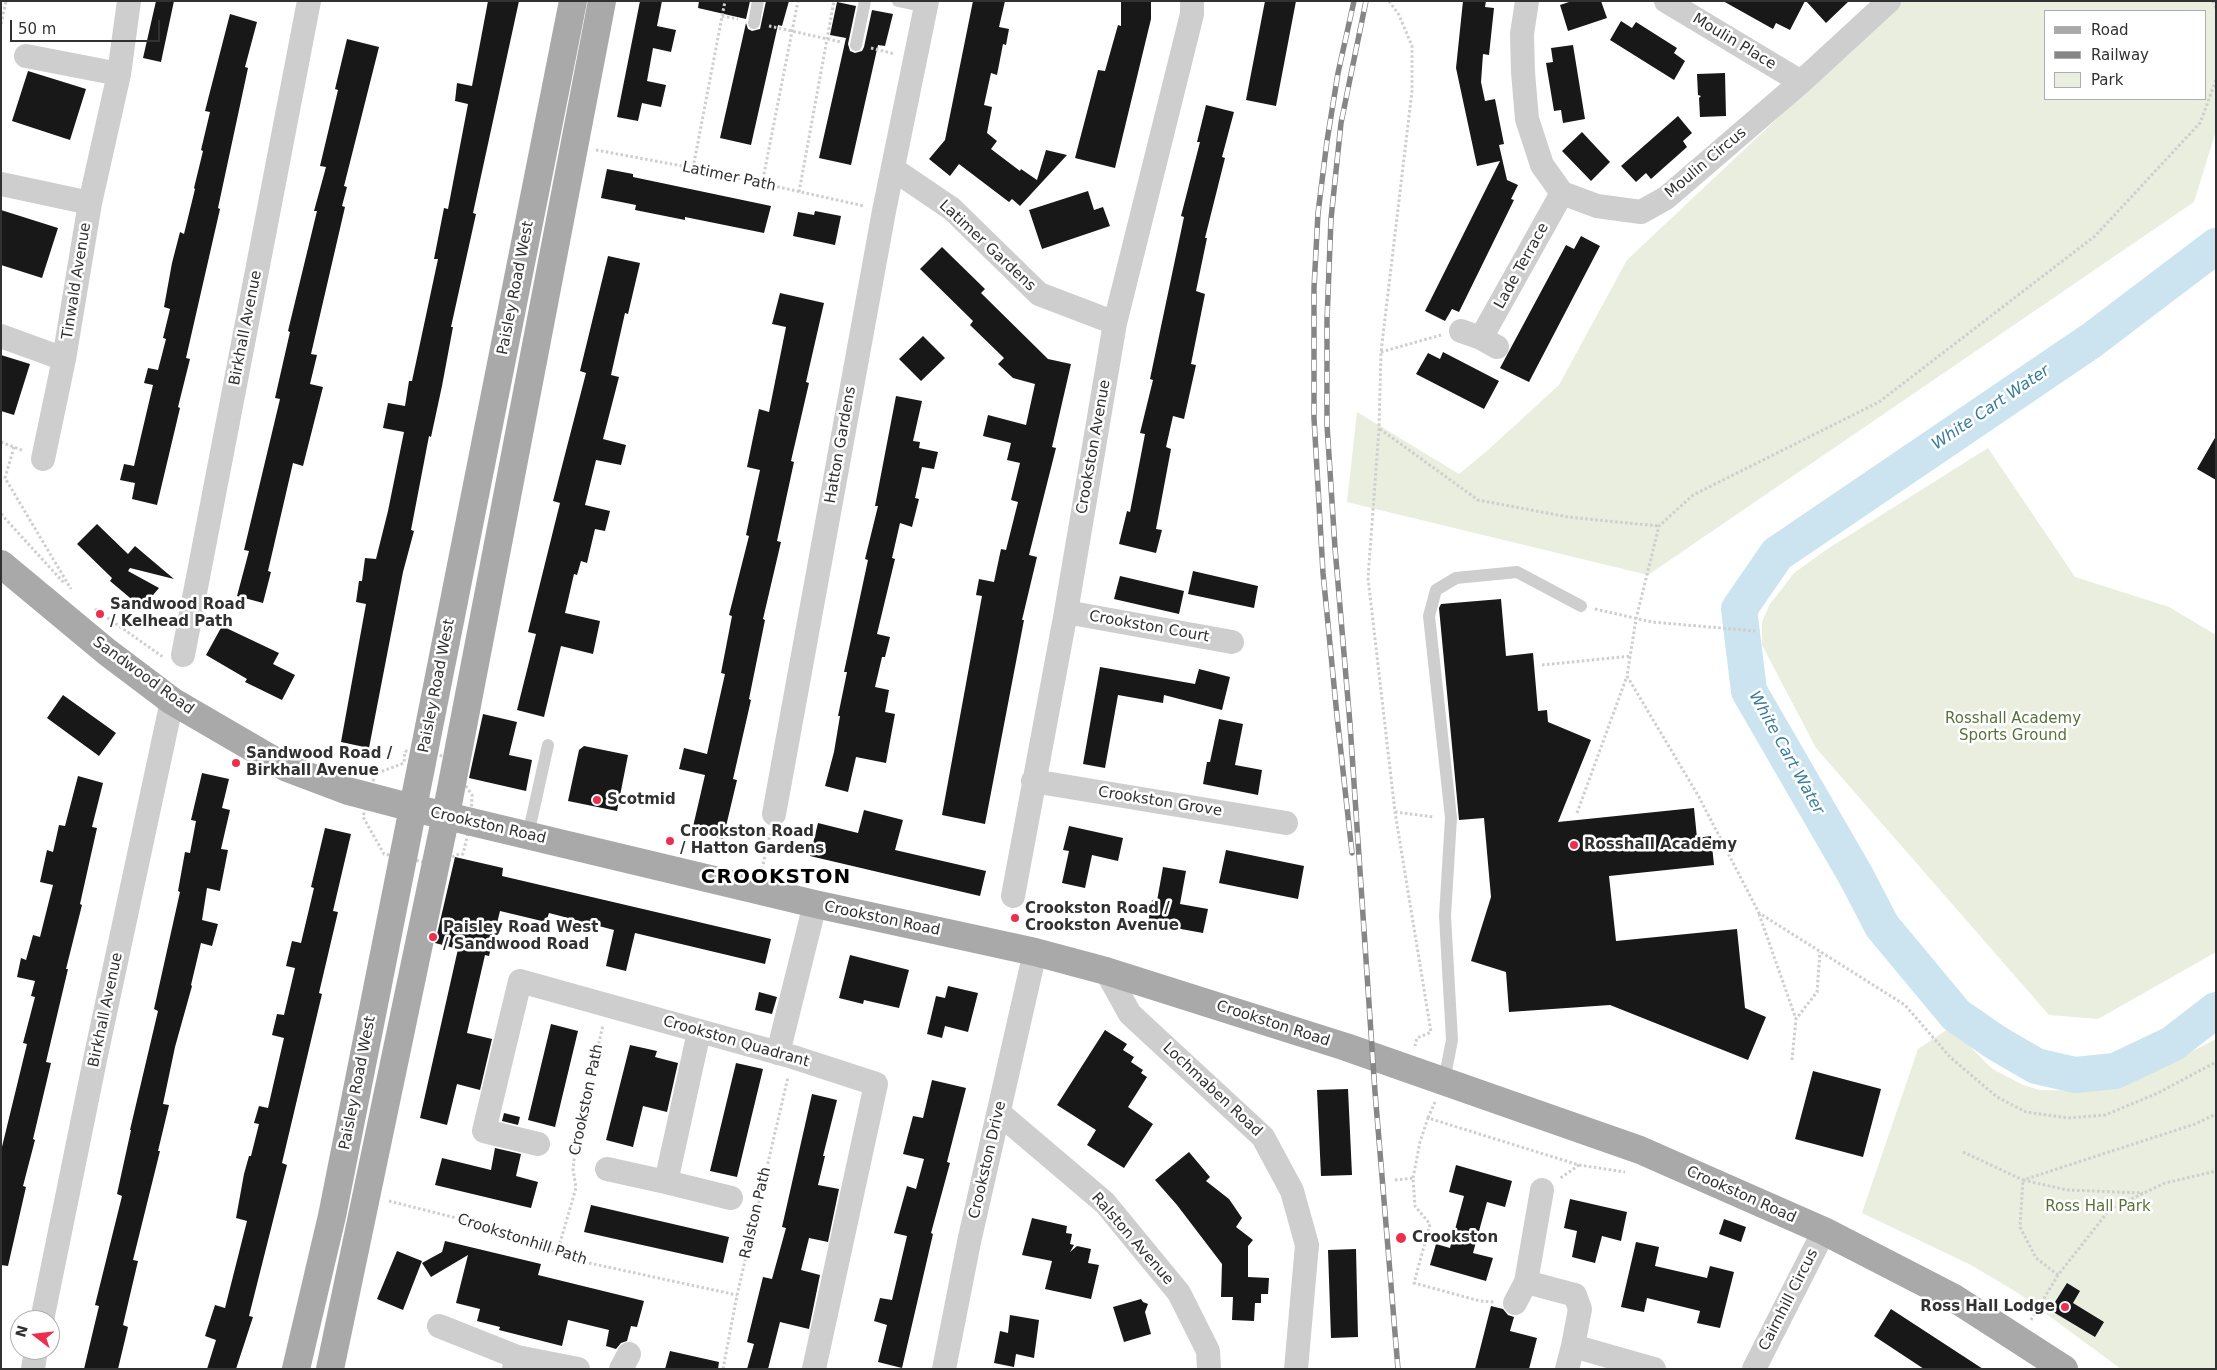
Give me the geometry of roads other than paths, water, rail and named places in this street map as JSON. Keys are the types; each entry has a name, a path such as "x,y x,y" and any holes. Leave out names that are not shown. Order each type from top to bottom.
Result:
{"main road":[{"name":"Paisley Road West","path":"296,1369 332,1216 574,1"},
{"name":"Paisley Road West","path":"330,1369 446,815 602,1"},
{"name":"Sandwood Road","path":"1,542 79,612 107,652 172,701 287,768 348,791 413,808"},
{"name":"Sandwood Road","path":"1,564 79,612"},
{"name":"Crookston Road","path":"413,808 816,904 1035,952 1106,971 1402,1066 1640,1150 1824,1231 1954,1298 2064,1369"},
{"path":"308,1318 339,1324"}],"street":[{"name":"Tinwald Avenue","path":"43,458 64,359 90,203 119,74 129,1"},
{"name":"Birkhall Avenue","path":"177,659 309,1"},
{"name":"Crookston Avenue","path":"1013,896 1066,612 1115,323 1192,14 1192,1"},
{"path":"1527,1 1522,44 1527,119 1542,165 1562,193"},
{"name":"Moulin Place","path":"1666,1 1801,82"},
{"name":"Moulin Circus","path":"1562,193 1597,206 1641,212 1666,198 1801,82 1889,1"},
{"name":"Hatton Gardens","path":"774,814 884,211 926,4"},
{"path":"26,56 119,74"},
{"name":"Latimer Gardens","path":"893,169 952,209 1039,294 1115,323"},
{"name":"Tinwald Avenue","path":"1,184 90,203"},
{"name":"Lade Terrace","path":"1480,339 1562,193"},
{"name":"Tinwald Avenue","path":"1,336 64,359"},
{"name":"Crookston Court","path":"1066,612 1232,642"},
{"name":"Birkhall Avenue","path":"44,1310 96,1055 172,701"},
{"name":"Crookston Grove","path":"1033,781 1286,823"},
{"path":"785,1055 816,904"},
{"name":"Crookston Drive","path":"944,1369 969,1242 1035,952"},
{"name":"Lochmaben Road","path":"1106,971 1130,1014 1263,1137 1292,1191 1307,1245 1296,1369"},
{"name":"Crookston Quadrant","path":"538,1144 484,1131 520,981 785,1055 876,1084 808,1365"},
{"path":"666,1182 699,1032"},
{"name":"Ralston Avenue","path":"999,1113 1105,1203 1179,1293 1208,1351 1209,1369"},
{"path":"607,1169 731,1198"},
{"path":"1515,1303 1526,1282 1542,1190"},
{"name":"Cairnhill Circus","path":"1754,1369 1824,1231"},
{"path":"1526,1282 1576,1295 1580,1309 1567,1369"},
{"path":"439,1326 516,1363 578,1369"},
{"path":"1573,1346 1654,1369"}],"lane":[{"path":"754,23 758,1"},
{"path":"856,45 865,1"},
{"path":"898,1 926,4"},
{"path":"1444,1081 1452,1040 1445,916 1451,818 1429,616 1436,590 1456,578 1517,572 1581,606"},
{"path":"528,835 548,745"}],"waterway":[{"name":"White Cart Water","path":"2216,246 2092,340 1777,554 1739,609 1749,691 1856,876 1882,926 1956,1015 1995,1042 2036,1066 2075,1075 2115,1071 2172,1044 2216,1010"}],"railway":[{"path":"1352,853 1323,573 1314,418 1314,288 1318,213 1327,141 1338,73 1354,1"},
{"path":"1366,1 1341,123 1331,219 1327,320 1327,425 1375,1092 1398,1369"}],"place":[{"name":"Sandwood Road / Kelhead Path","path":"100,614"},
{"name":"Sandwood Road / Birkhall Avenue","path":"236,763"},
{"name":"Scotmid","path":"597,800"},
{"name":"Crookston Road / Hatton Gardens","path":"670,841"},
{"name":"Rosshall Academy","path":"1574,845"},
{"name":"Crookston Road / Crookston Avenue","path":"1015,918"},
{"name":"Paisley Road West / Sandwood Road","path":"433,937"},
{"name":"Crookston","path":"1401,1238"},
{"name":"Ross Hall Lodge","path":"2065,1307"}],"district":[{"name":"CROOKSTON","path":"776,878"}],"park label":[{"name":"Rosshall Academy Sports Ground","path":"2013,728"},
{"name":"Ross Hall Park","path":"2098,1207"}]}
